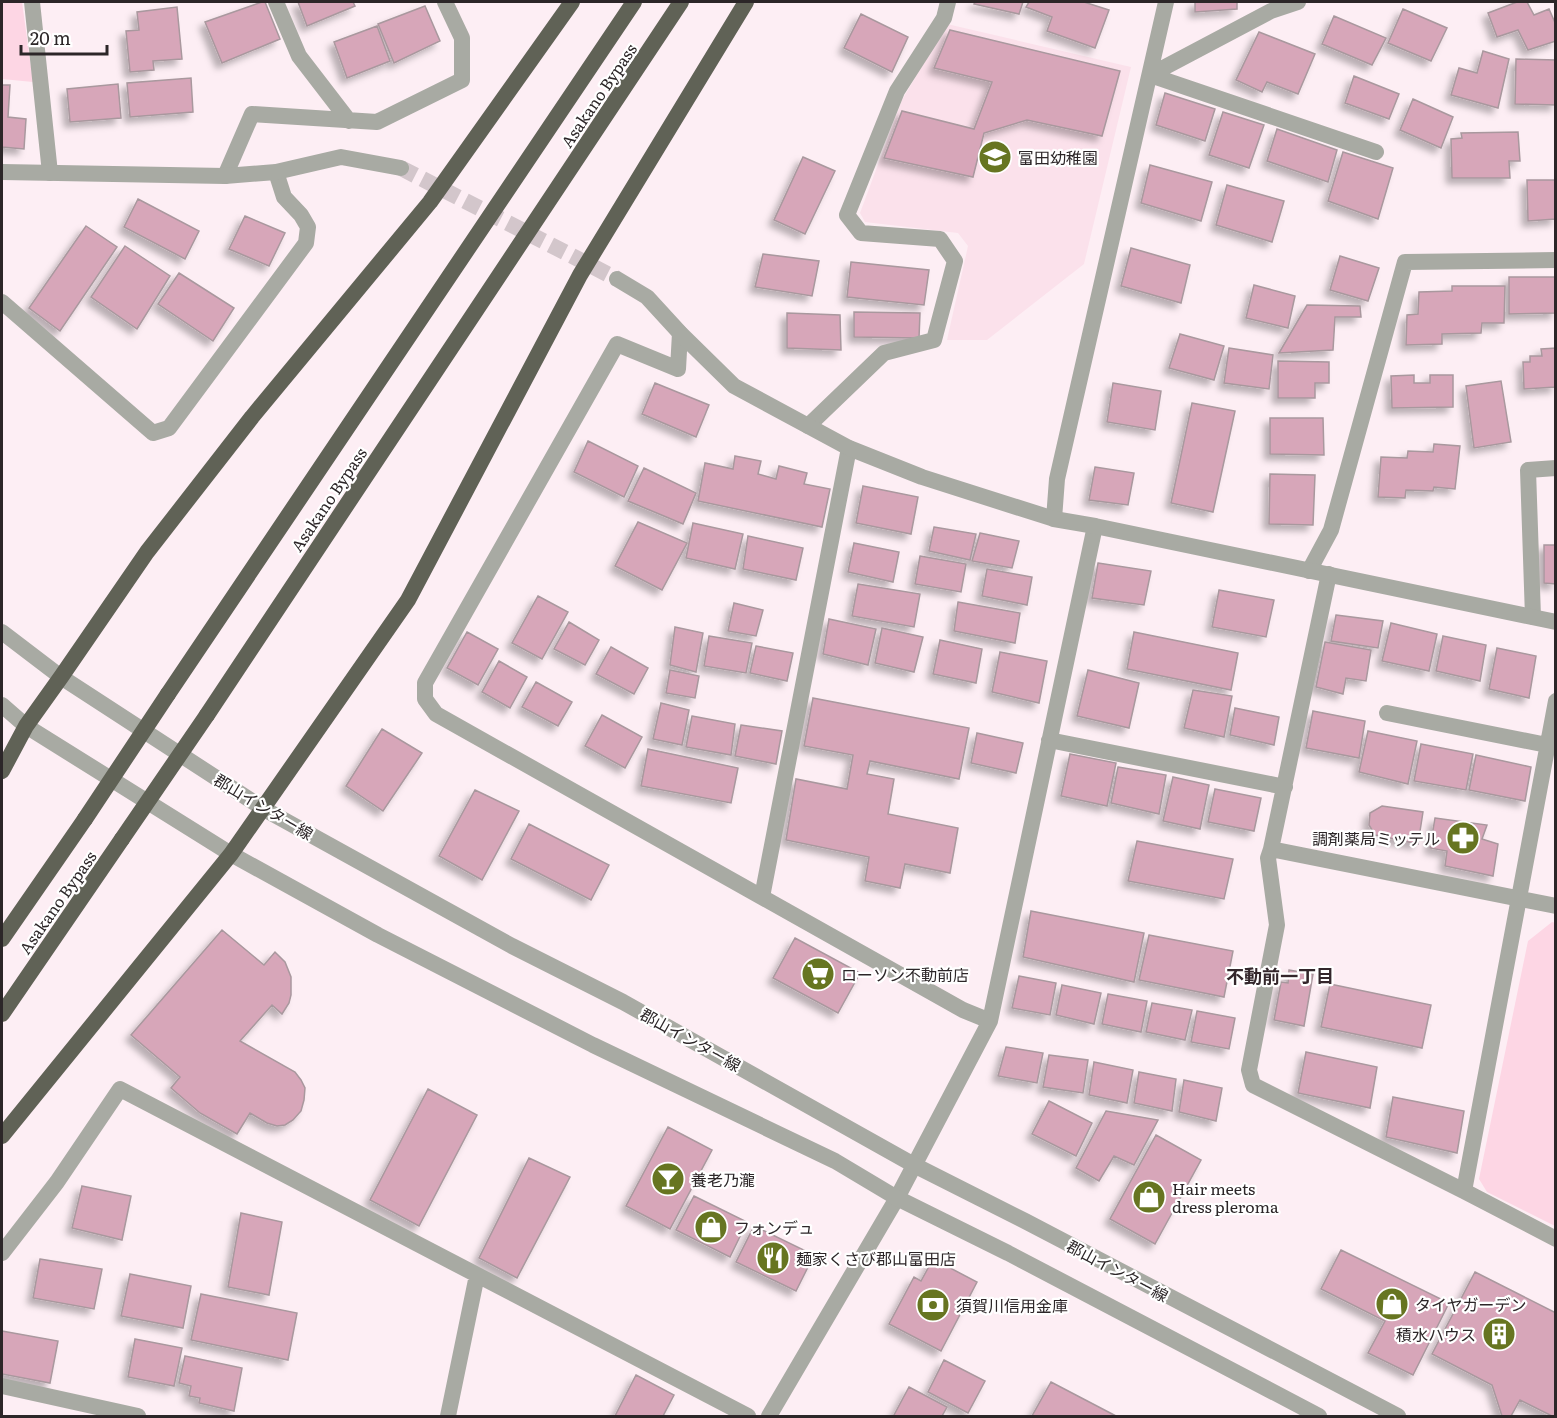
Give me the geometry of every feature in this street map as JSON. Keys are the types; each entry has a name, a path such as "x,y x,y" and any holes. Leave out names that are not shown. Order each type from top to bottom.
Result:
{"highway":[{"path":"2,771 26,726 154,543 252,417 430,202 572,2"},
{"name":"Asakano Bypass","path":"2,939 634,2"},
{"name":"Asakano Bypass","path":"2,1014 207,715 681,2"},
{"path":"2,1136 231,855 408,600 580,275 746,2"}],"street":[{"path":"32,2 50,173"},
{"path":"276,2 299,56 349,121"},
{"path":"225,176 252,114 377,122 462,80 462,38 445,2"},
{"path":"807,426 884,353 934,340 955,261 940,239 861,233 847,215 897,91 944,18 948,2"},
{"path":"1054,519 1057,478 1166,2"},
{"path":"1150,75 1269,6 1298,2"},
{"path":"1150,75 1376,152"},
{"path":"2,172 225,176 276,172 341,157 401,168"},
{"path":"2,302 153,433 169,428 306,243 308,227 301,215 284,197 276,172"},
{"path":"1309,571 1331,530 1405,262 1556,260"},
{"path":"617,279 647,297 734,386 849,448 922,477 1054,519 1556,622"},
{"path":"680,333 678,369 617,344 425,683 425,699 436,714 963,1010 990,1021"},
{"path":"762,897 849,448"},
{"path":"1533,617 1528,470 1556,468"},
{"path":"770,1416 897,1197 990,1021 1095,526"},
{"path":"1329,574 1268,858 1276,925 1249,1070 1253,1085 1556,1239"},
{"name":"郡山インター線","path":"2,632 62,677 264,809 512,946 633,1007 914,1166 1025,1221 1398,1416"},
{"path":"1464,1191 1556,701"},
{"path":"2,705 26,726 231,855 378,935 593,1045 835,1161 897,1197 1319,1416"},
{"path":"1387,713 1547,745"},
{"path":"1049,740 1285,787"},
{"path":"1271,849 1556,906"},
{"path":"2,1253 57,1182 120,1089 748,1416"},
{"path":"448,1416 477,1275"},
{"path":"2,1386 138,1416"}],"shaded area":[{"path":"2,2 22,2 33,82 2,79"},
{"name":"富田幼稚園","path":"947,24 1131,67 1084,264 987,340 947,340 968,246 958,233 865,222 860,213 902,100"},
{"path":"1552,922 1556,923 1555,1226 1487,1192 1479,1179 1528,941"}],"building":[{"path":"265,2 280,39 222,63 205,22"},
{"path":"298,2 353,2 355,6 307,26"},
{"path":"975,2 1023,2 1019,14 974,4"},
{"path":"1029,2 1084,2 1109,10 1095,48 1047,31 1052,17 1026,7"},
{"path":"1195,2 1237,2 1237,9 1195,12"},
{"path":"1517,2 1527,2 1534,15 1549,9 1556,25 1556,41 1528,50 1518,30 1497,37 1488,13"},
{"path":"425,6 440,41 394,63 378,24"},
{"path":"177,7 182,59 153,61 154,70 130,72 126,31 139,30 137,12"},
{"path":"1403,9 1447,28 1431,61 1388,43"},
{"path":"861,14 908,37 892,72 844,48"},
{"path":"1334,16 1386,38 1372,65 1322,44"},
{"path":"377,26 390,61 347,78 334,42"},
{"path":"950,30 1120,71 1102,136 1027,120 984,133 973,177 884,158 902,111 974,129 992,82 934,68"},
{"path":"1259,32 1315,54 1298,94 1267,82 1262,92 1236,80"},
{"path":"1483,51 1509,59 1498,108 1451,95 1459,68 1477,73"},
{"path":"1516,59 1556,60 1556,105 1515,104"},
{"path":"1354,76 1399,94 1389,119 1345,103"},
{"path":"191,78 193,112 130,117 127,83"},
{"path":"118,84 121,118 70,122 67,89"},
{"path":"2,85 10,85 8,117 26,119 24,149 2,147"},
{"path":"1165,93 1215,109 1205,141 1156,125"},
{"path":"1413,99 1453,117 1441,148 1400,130"},
{"path":"1223,112 1264,125 1249,168 1209,155"},
{"path":"1277,129 1337,150 1328,182 1267,161"},
{"path":"1518,132 1520,161 1509,161 1510,178 1452,178 1451,139 1462,138 1461,133"},
{"path":"1343,152 1393,168 1378,219 1328,201"},
{"path":"803,157 835,171 805,234 774,220"},
{"path":"1150,165 1212,182 1201,221 1141,203"},
{"path":"1527,180 1556,180 1556,219 1528,221"},
{"path":"1227,185 1284,201 1272,242 1216,225"},
{"path":"138,199 199,231 185,259 124,227"},
{"path":"245,216 285,233 269,266 229,249"},
{"path":"86,226 117,247 60,331 29,308"},
{"path":"125,246 170,276 137,329 91,297"},
{"path":"1131,248 1190,265 1181,303 1121,286"},
{"path":"763,254 819,261 812,296 755,287"},
{"path":"1340,256 1379,268 1368,301 1330,290"},
{"path":"851,262 929,270 924,305 847,297"},
{"path":"179,273 234,308 213,341 158,304"},
{"path":"1509,277 1556,277 1556,313 1509,314"},
{"path":"1254,285 1295,296 1288,328 1246,318"},
{"path":"1452,286 1505,286 1504,323 1482,323 1481,333 1442,334 1442,344 1406,345 1407,315 1418,314 1419,292 1452,291"},
{"path":"1307,305 1360,306 1361,317 1335,317 1333,350 1279,353"},
{"path":"854,312 920,313 919,338 854,337"},
{"path":"787,313 840,315 841,350 787,348"},
{"path":"1180,334 1224,346 1214,380 1169,368"},
{"path":"1229,348 1273,355 1269,389 1224,383"},
{"path":"1556,348 1556,387 1524,389 1523,362 1530,362 1530,356 1542,356 1541,349"},
{"path":"1278,361 1329,362 1329,383 1315,383 1315,398 1278,398"},
{"path":"1414,375 1414,383 1430,383 1430,375 1453,375 1453,407 1392,408 1391,376"},
{"path":"1501,381 1511,442 1474,448 1466,386"},
{"path":"655,383 709,405 696,437 642,414"},
{"path":"1113,383 1161,391 1155,430 1107,422"},
{"path":"1192,403 1235,411 1213,512 1171,503"},
{"path":"1270,418 1323,418 1324,455 1270,454"},
{"path":"588,441 638,466 624,497 574,472"},
{"path":"1434,444 1460,446 1455,489 1434,487 1433,491 1406,490 1405,498 1378,497 1381,457 1407,458 1408,451 1433,452"},
{"path":"735,456 761,461 758,474 776,479 779,466 807,473 804,484 830,489 822,527 698,501 705,463 733,469"},
{"path":"1095,467 1134,473 1128,505 1089,500"},
{"path":"644,468 696,493 683,524 628,501"},
{"path":"1270,474 1315,475 1313,525 1269,524"},
{"path":"863,486 918,497 911,534 856,523"},
{"path":"638,522 687,543 662,590 615,566"},
{"path":"693,523 743,534 735,569 686,558"},
{"path":"934,527 976,534 970,560 929,551"},
{"path":"980,533 1019,541 1012,568 972,561"},
{"path":"748,536 803,548 796,580 743,569"},
{"path":"854,543 899,552 893,582 848,572"},
{"path":"1544,545 1556,545 1556,584 1544,583"},
{"path":"920,556 966,564 961,592 915,584"},
{"path":"1098,563 1151,571 1144,605 1092,598"},
{"path":"987,569 1032,577 1027,605 982,596"},
{"path":"858,584 920,594 914,627 852,616"},
{"path":"1219,590 1274,600 1266,637 1212,627"},
{"path":"538,596 568,612 542,659 512,643"},
{"path":"958,602 1020,613 1015,643 954,631"},
{"path":"734,603 763,610 756,636 728,631"},
{"path":"1336,615 1383,621 1378,648 1331,641"},
{"path":"829,619 876,629 868,665 823,654"},
{"path":"569,622 599,640 585,665 554,649"},
{"path":"1391,623 1437,634 1429,671 1382,661"},
{"path":"675,627 703,633 696,672 670,665"},
{"path":"882,628 923,637 914,672 875,663"},
{"path":"467,632 498,649 478,685 447,668"},
{"path":"1134,632 1238,653 1231,690 1127,669"},
{"path":"709,636 752,643 746,673 704,666"},
{"path":"1443,636 1486,645 1480,681 1436,671"},
{"path":"940,640 982,649 976,683 933,674"},
{"path":"1325,642 1371,650 1366,681 1346,678 1343,694 1316,687"},
{"path":"756,646 793,653 787,681 750,673"},
{"path":"611,647 648,668 634,694 596,674"},
{"path":"1497,648 1536,656 1529,698 1489,689"},
{"path":"1000,652 1047,661 1039,703 992,692"},
{"path":"499,661 527,677 510,708 482,692"},
{"path":"670,670 699,676 695,698 666,693"},
{"path":"1088,670 1139,683 1129,728 1077,716"},
{"path":"536,682 572,702 558,726 522,707"},
{"path":"1193,690 1232,696 1224,737 1184,728"},
{"path":"813,698 969,728 959,779 870,761 867,774 894,779 888,814 958,828 950,873 905,864 900,888 865,881 869,857 786,840 796,779 847,789 853,755 804,746"},
{"path":"661,703 689,710 682,745 653,739"},
{"path":"1235,708 1279,717 1274,745 1230,735"},
{"path":"1313,711 1365,721 1359,758 1306,748"},
{"path":"602,715 642,737 625,768 585,746"},
{"path":"692,716 735,724 731,755 686,747"},
{"path":"741,725 782,731 776,764 735,756"},
{"path":"382,729 422,753 383,811 346,786"},
{"path":"1368,731 1417,741 1408,784 1359,772"},
{"path":"977,733 1023,743 1016,773 971,763"},
{"path":"1421,744 1473,754 1466,790 1414,781"},
{"path":"648,749 738,768 731,803 641,786"},
{"path":"1070,754 1116,763 1107,806 1061,796"},
{"path":"1476,755 1531,767 1525,801 1469,790"},
{"path":"1118,767 1166,775 1159,814 1111,803"},
{"path":"1173,777 1209,785 1200,829 1163,821"},
{"path":"1215,789 1261,798 1254,831 1208,822"},
{"path":"475,790 519,811 482,880 439,856"},
{"path":"1382,806 1423,812 1418,844 1375,835 1369,825 1370,813"},
{"path":"1435,818 1487,825 1482,839 1498,844 1493,876 1445,866 1447,851 1430,848"},
{"path":"529,824 609,865 591,900 511,859"},
{"path":"1137,841 1233,859 1224,899 1128,881"},
{"path":"1031,911 1144,933 1134,982 1023,957"},
{"path":"222,930 264,965 275,952 285,962 291,977 291,995 282,1014 272,1005 240,1041 295,1072 301,1080 305,1088 301,1111 285,1125 277,1126 267,1123 250,1113 237,1134 200,1113 171,1088 180,1077 131,1035"},
{"path":"1149,935 1233,951 1224,997 1139,980"},
{"path":"795,938 860,973 838,1013 773,978"},
{"path":"1289,970 1313,974 1304,1026 1274,1020 1281,982 1288,983"},
{"path":"1019,976 1056,983 1050,1015 1012,1008"},
{"path":"1330,984 1431,1005 1422,1048 1321,1027"},
{"path":"1062,985 1101,993 1094,1024 1056,1015"},
{"path":"1108,994 1147,1001 1141,1032 1102,1024"},
{"path":"1152,1003 1192,1010 1185,1040 1146,1032"},
{"path":"1197,1011 1235,1018 1229,1049 1191,1042"},
{"path":"1006,1047 1043,1053 1037,1083 998,1076"},
{"path":"1306,1052 1377,1067 1370,1108 1298,1093"},
{"path":"1049,1055 1088,1060 1083,1093 1043,1087"},
{"path":"1094,1062 1133,1070 1127,1103 1089,1095"},
{"path":"1139,1072 1176,1079 1172,1111 1134,1103"},
{"path":"1184,1080 1222,1088 1216,1121 1179,1112"},
{"path":"428,1089 477,1115 419,1226 370,1200"},
{"path":"1393,1097 1464,1111 1457,1153 1386,1137"},
{"path":"1049,1101 1092,1123 1076,1156 1032,1134"},
{"path":"1106,1111 1158,1120 1134,1165 1114,1156 1099,1181 1076,1168"},
{"path":"668,1127 712,1150 670,1229 626,1206"},
{"path":"1156,1135 1201,1160 1155,1244 1110,1219"},
{"path":"529,1158 570,1177 517,1278 479,1258"},
{"path":"82,1186 131,1196 122,1240 72,1228"},
{"path":"694,1196 747,1222 730,1257 676,1230"},
{"path":"241,1213 282,1222 269,1295 228,1287"},
{"path":"754,1226 814,1255 796,1291 736,1262"},
{"path":"1341,1250 1449,1303 1413,1375 1368,1353 1385,1321 1321,1289"},
{"path":"40,1259 102,1269 94,1309 33,1298"},
{"path":"933,1259 977,1282 941,1351 889,1324 914,1277 921,1281"},
{"name":"積水ハウス","path":"1475,1272 1556,1313 1556,1416 1520,1400 1511,1416 1502,1416 1492,1385 1432,1354"},
{"path":"130,1274 191,1286 183,1328 121,1316"},
{"path":"201,1294 297,1313 288,1360 191,1340"},
{"path":"2,1331 58,1341 50,1383 2,1374"},
{"path":"135,1339 182,1348 174,1386 128,1377"},
{"path":"185,1356 242,1368 234,1411 199,1403 200,1398 189,1396 191,1386 179,1383"},
{"path":"944,1360 985,1381 968,1413 928,1392"},
{"path":"636,1375 674,1395 663,1416 615,1416"},
{"path":"1051,1382 1116,1416 1032,1416"},
{"path":"909,1387 947,1407 942,1416 894,1415"}],"tunnel":[{"path":"401,168 617,279"}],"place":[{"name":"富田幼稚園","path":"995,157"},
{"name":"調剤薬局ミッテル","path":"1463,838"},
{"name":"ローソン不動前店","path":"818,974"},
{"name":"養老乃瀧","path":"668,1179"},
{"name":"Hair meets dress pleroma","path":"1149,1197"},
{"name":"フォンデュ","path":"711,1227"},
{"name":"麺家くさび郡山富田店","path":"773,1258"},
{"name":"タイヤガーデン","path":"1392,1304"},
{"name":"須賀川信用金庫","path":"933,1305"},
{"name":"積水ハウス","path":"1499,1334"}],"district":[{"name":"不動前一丁目","path":"1280,975"}]}
